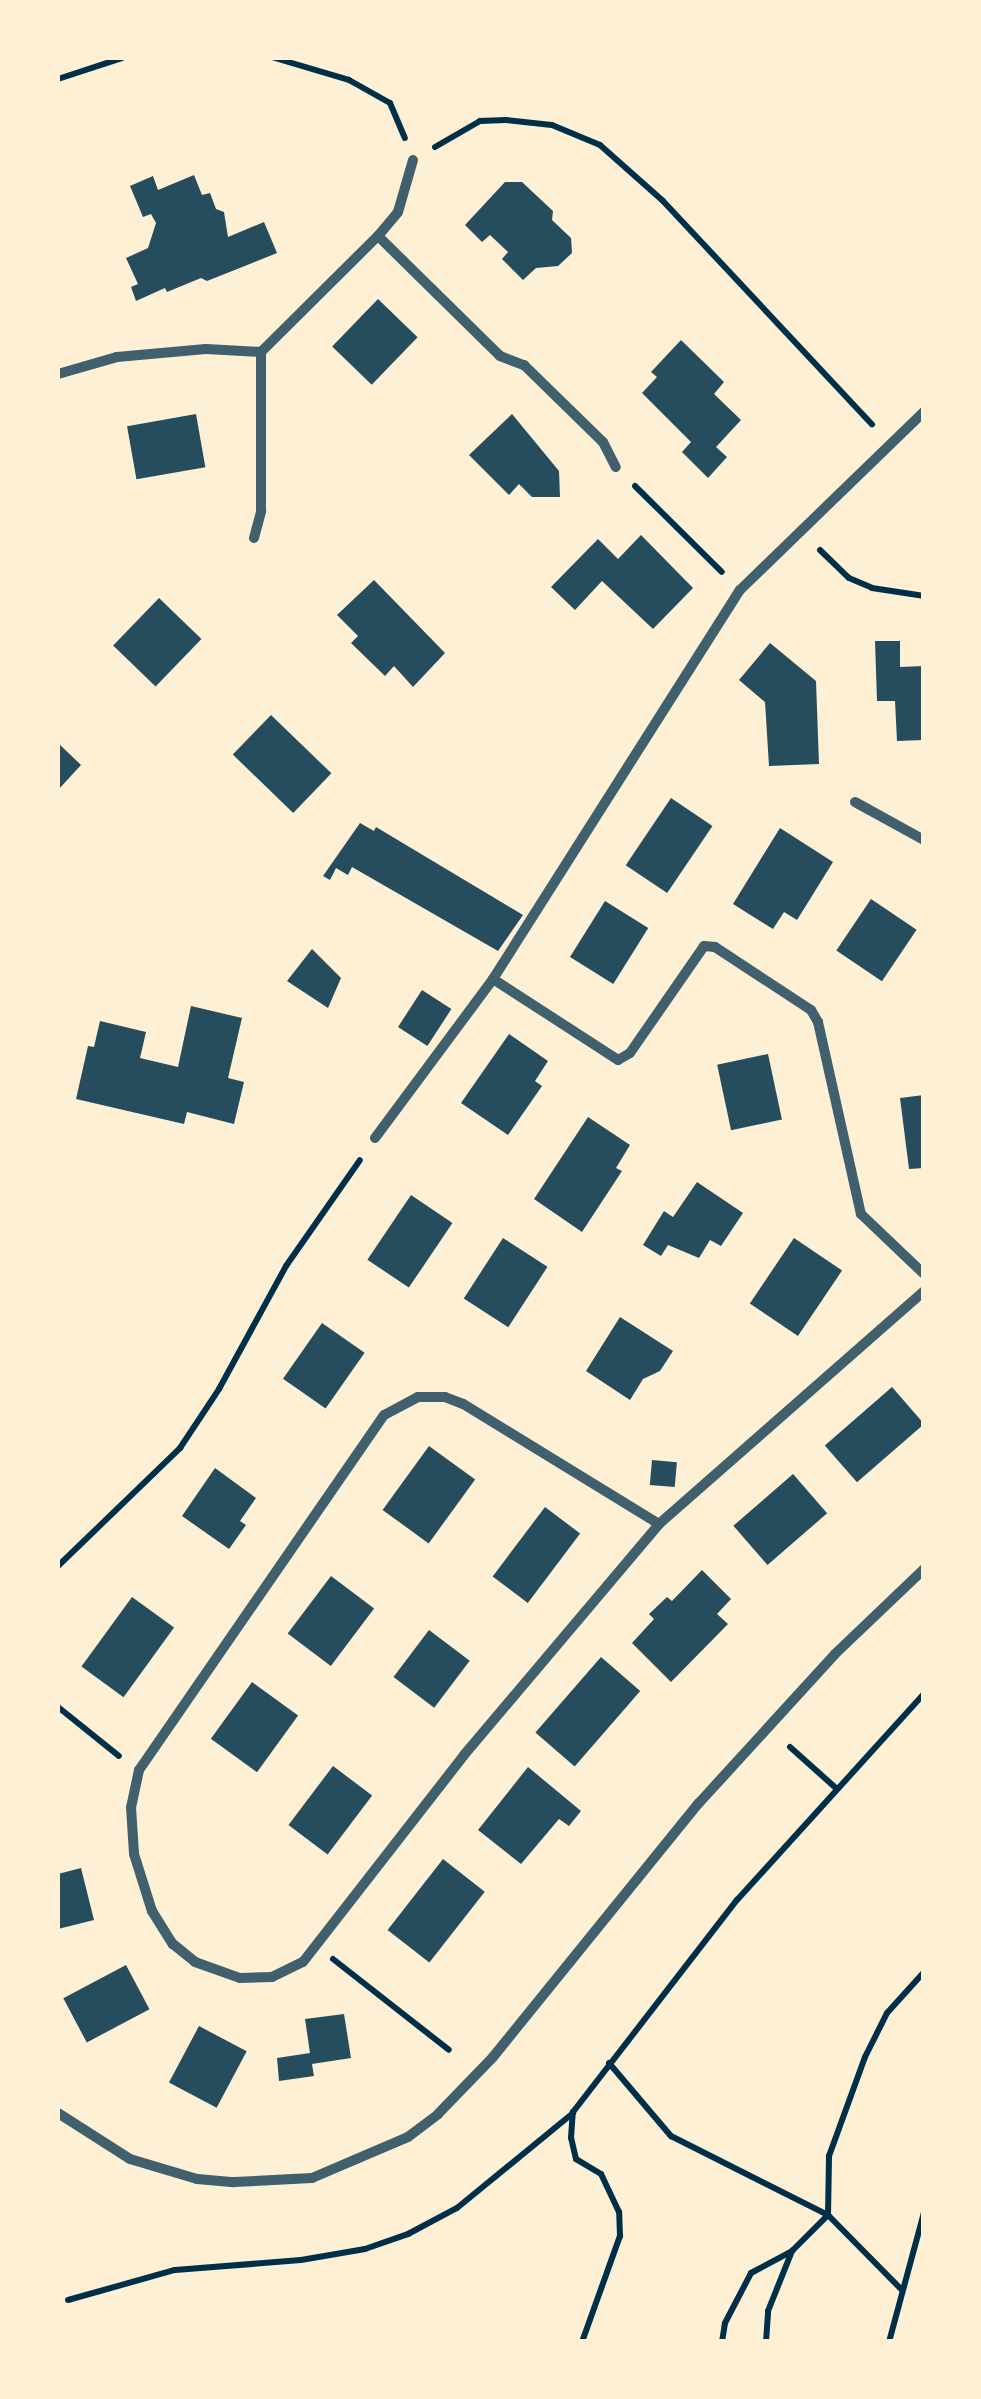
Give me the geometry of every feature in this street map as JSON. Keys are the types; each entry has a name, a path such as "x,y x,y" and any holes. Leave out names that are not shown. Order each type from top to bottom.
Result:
{"street":[{"path":"254,538 261,511 261,352 398,212 413,160"},
{"path":"378,236 500,356 524,365 602,442 616,467"},
{"path":"58,374 117,357 206,350 261,352"},
{"path":"376,1138 493,979 740,590 924,412"},
{"path":"855,802 924,840"},
{"path":"493,979 611,1058 624,1058 704,946 715,947 811,1010 818,1022 861,1214 924,1274"},
{"path":"659,1524 463,1404 445,1397 418,1396 384,1415 156,1742 132,1789 130,1822 142,1889 164,1932 182,1952 223,1974 256,1980 287,1972 317,1946 464,1754 659,1524 924,1292"},
{"path":"58,2112 130,2159 215,2181 312,2178 408,2137 438,2114 492,2057 710,1790 835,1654 924,1568"}],"path":[{"path":"58,79 122,58"},
{"path":"276,58 349,80 390,103 413,160 480,121 535,122 590,140 624,162 650,188 890,444"},
{"path":"616,467 740,590"},
{"path":"803,527 826,559 848,578 872,588 924,596"},
{"path":"58,1566 180,1448 219,1389 286,1266 376,1138"},
{"path":"68,2300 174,2270 301,2260 366,2249 408,2234 458,2208 573,2112 736,1900 924,1694"},
{"path":"58,1707 120,1756"},
{"path":"790,1747 836,1790"},
{"path":"317,1946 449,2050"},
{"path":"722,2342 725,2323 751,2272 792,2251 828,2214 829,2156 865,2057 887,2013 924,1972"},
{"path":"609,2063 647,2114 671,2136 828,2214 902,2290"},
{"path":"573,2112 570,2138 576,2159 601,2174 619,2212 620,2236 582,2342"},
{"path":"889,2342 924,2212"},
{"path":"766,2342 768,2311 792,2251"}],"building":[{"path":"194,175 202,195 210,193 216,209 224,212 228,237 264,222 277,253 207,281 201,278 167,292 165,288 136,301 131,287 138,284 126,258 148,248 156,223 151,214 143,217 130,186 153,176 158,190"},
{"path":"505,182 522,182 553,211 552,220 571,238 572,253 558,266 536,268 523,280 502,259 508,252 490,235 482,242 465,225"},
{"path":"378,299 418,337 372,385 332,346"},
{"path":"681,340 724,382 714,394 741,420 716,447 727,457 708,478 682,452 691,442 642,393 657,377 651,372"},
{"path":"196,414 205,467 136,479 127,426"},
{"path":"512,414 559,471 560,497 532,497 519,484 509,495 469,455"},
{"path":"641,535 693,588 653,629 602,581 575,610 551,587 598,539 618,559"},
{"path":"374,580 445,653 413,687 394,666 385,676 351,643 358,636 337,615"},
{"path":"159,598 201,639 156,686 113,645"},
{"path":"875,641 900,641 900,667 924,666 924,740 897,741 895,701 877,701"},
{"path":"770,643 816,681 819,764 769,766 765,702 739,680"},
{"path":"271,715 331,773 293,813 233,755"},
{"path":"58,743 81,765 58,790"},
{"path":"671,798 712,826 667,893 626,865"},
{"path":"360,823 374,831 376,827 523,915 498,951 352,867 348,875 336,868 330,880 323,876"},
{"path":"780,828 833,862 797,920 784,912 773,929 733,904"},
{"path":"871,899 917,930 882,981 836,950"},
{"path":"605,901 648,928 613,984 570,957"},
{"path":"312,949 341,978 328,1008 287,981"},
{"path":"422,990 451,1009 427,1046 398,1027"},
{"path":"191,1006 242,1018 228,1078 244,1082 234,1124 187,1112 184,1124 76,1099 88,1046 94,1047 100,1021 146,1032 140,1058 178,1067"},
{"path":"509,1034 548,1061 535,1081 542,1086 508,1135 461,1103"},
{"path":"768,1054 782,1120 731,1130 717,1065"},
{"path":"924,1095 924,1168 909,1169 900,1098"},
{"path":"588,1117 630,1145 616,1168 622,1171 582,1232 534,1199"},
{"path":"697,1182 743,1213 721,1246 710,1240 699,1258 668,1245 661,1256 643,1245 664,1211 673,1217"},
{"path":"411,1195 452,1223 409,1288 367,1260"},
{"path":"503,1238 547,1267 508,1327 464,1298"},
{"path":"794,1238 842,1270 798,1336 750,1303"},
{"path":"620,1317 673,1351 660,1371 643,1379 630,1400 586,1371"},
{"path":"322,1323 365,1353 326,1409 283,1379"},
{"path":"892,1387 924,1424 857,1482 825,1445"},
{"path":"429,1446 475,1480 429,1543 383,1510"},
{"path":"652,1460 677,1462 675,1487 650,1485"},
{"path":"215,1468 256,1498 240,1521 246,1525 229,1549 182,1516"},
{"path":"793,1474 827,1513 767,1565 733,1526"},
{"path":"545,1507 580,1533 528,1603 493,1576"},
{"path":"702,1570 731,1599 717,1614 728,1624 671,1682 632,1643 654,1619 649,1614 667,1597 672,1601"},
{"path":"331,1576 374,1608 331,1666 288,1634"},
{"path":"132,1597 174,1628 124,1697 81,1667"},
{"path":"429,1630 470,1661 434,1708 393,1677"},
{"path":"601,1657 640,1691 575,1767 535,1732"},
{"path":"252,1682 298,1716 257,1772 211,1739"},
{"path":"333,1766 372,1795 328,1855 288,1825"},
{"path":"528,1767 581,1811 569,1826 559,1819 521,1864 478,1830"},
{"path":"443,1859 485,1892 429,1963 388,1930"},
{"path":"81,1868 94,1920 58,1929 58,1874"},
{"path":"126,1965 149,2009 87,2042 63,1998"},
{"path":"344,2014 351,2058 312,2064 314,2076 279,2081 277,2058 310,2053 305,2019"},
{"path":"199,2026 247,2051 217,2108 169,2083"}]}
